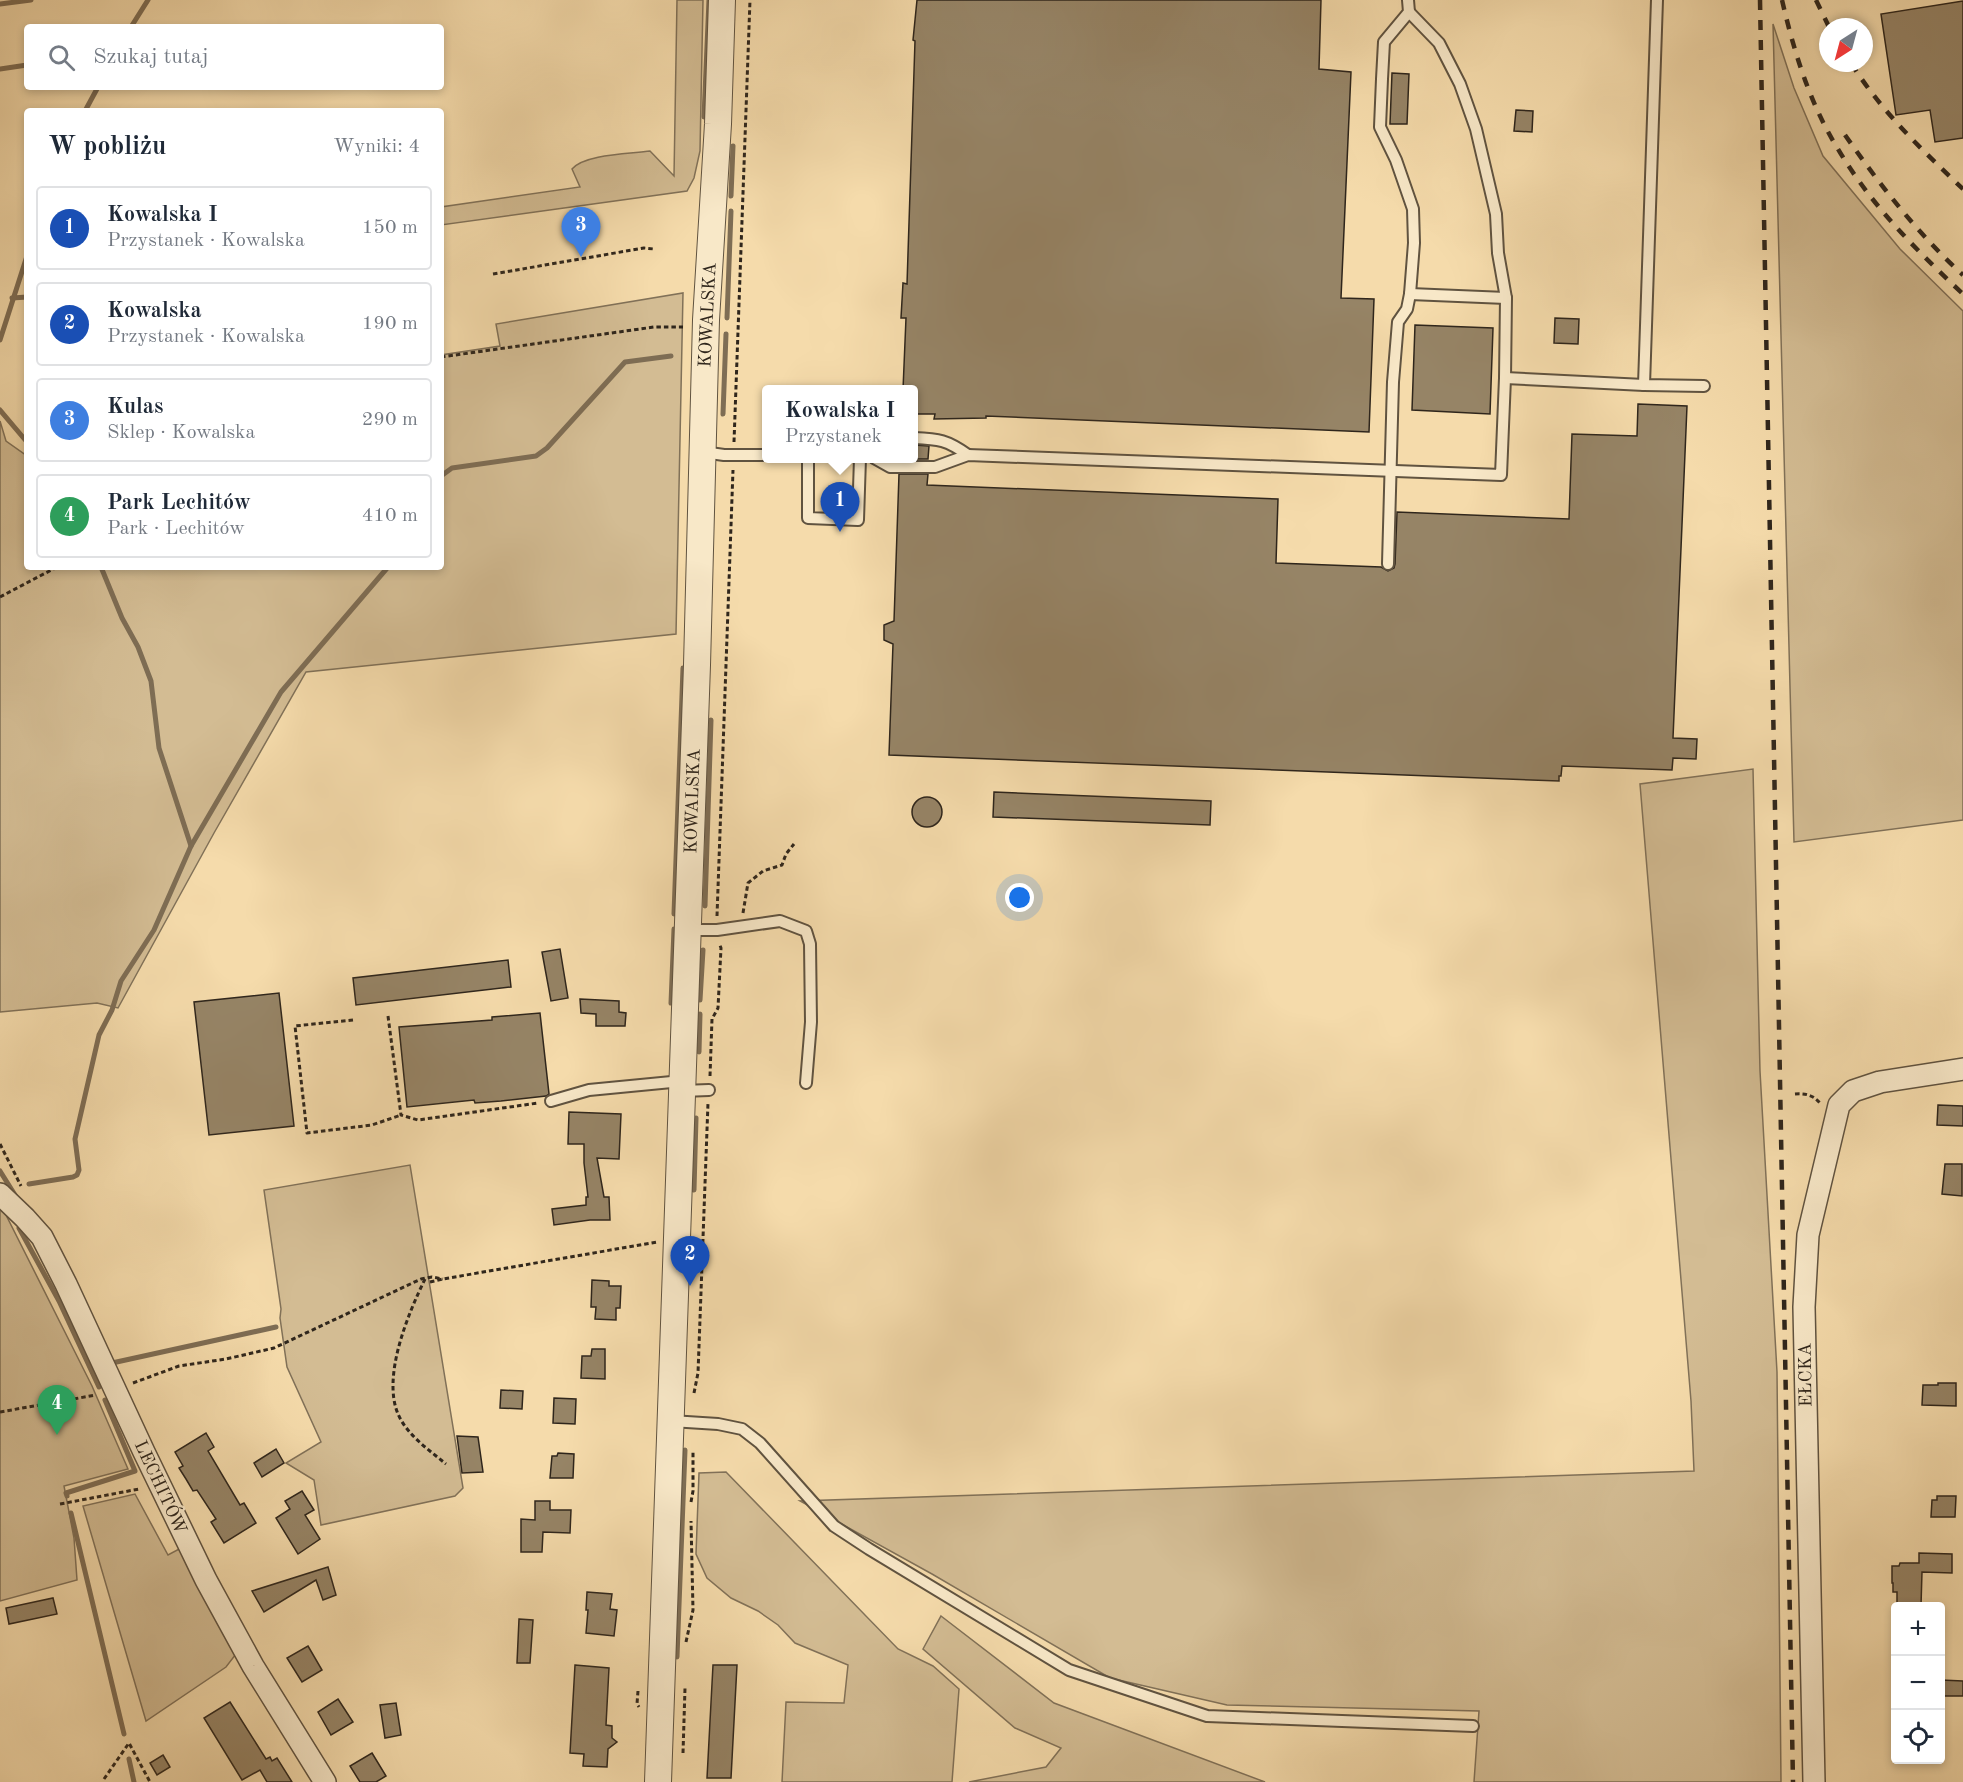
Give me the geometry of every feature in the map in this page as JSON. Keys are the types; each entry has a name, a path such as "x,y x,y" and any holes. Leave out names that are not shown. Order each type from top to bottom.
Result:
{"street":[{"name":"KOWALSKA","path":"658,1782 681,1421 677,1241 706,328 718,124 722,0"},
{"name":"EŁCKA","path":"1814,1782 1804,1307 1808,1235 1839,1105 1853,1091 1880,1082 1963,1069"},
{"name":"LECHITÓW","path":"0,1194 42,1237 221,1609 253,1666 325,1782"}],"lane":[{"path":"882,463 890,467 936,468 968,454 1501,475 1506,298 1498,252 1496,214 1476,129 1460,84 1439,43 1409,12 1408,0"},
{"path":"1644,385 1657,0"},
{"path":"1388,564 1393,382 1398,322 1407,309 1414,243 1413,209 1396,160 1380,127 1384,42 1409,12"},
{"path":"1410,294 1506,298"},
{"path":"1505,378 1704,386"},
{"path":"918,438 938,439 968,454"},
{"path":"702,452 724,455 762,455"},
{"path":"808,463 808,518 858,520 860,463"},
{"path":"687,930 717,930 780,921 806,931 810,944 811,1022 806,1083"},
{"path":"551,1101 589,1090 682,1086 709,1090"},
{"path":"681,1421 718,1424 742,1429 760,1443 834,1526 1069,1670 1207,1716 1473,1726"}],"path":[{"path":"734,439 750,0"},
{"path":"493,274 644,248 654,249"},
{"path":"444,357 654,327 706,328"},
{"path":"716,919 733,474"},
{"path":"0,597 51,570"},
{"path":"741,926 748,883 763,871 782,865 786,854 795,844"},
{"path":"691,1504 693,1472 681,1421 696,1390 698,1373 712,1019 718,1008 721,948 717,939"},
{"path":"388,1016 401,1114"},
{"path":"353,1020 295,1026 307,1133 372,1125 401,1114 418,1120 551,1101"},
{"path":"1795,1094 1805,1093 1816,1098 1836,1119"},
{"path":"430,1282 578,1255 664,1241 677,1241"},
{"path":"0,1412 96,1395 179,1365 226,1359 274,1348 404,1286 426,1278 438,1276 443,1279"},
{"path":"426,1278 407,1318 397,1352 393,1393 398,1414 408,1431 446,1464"},
{"path":"60,1504 138,1490 158,1481"},
{"path":"685,1646 693,1610 691,1515"},
{"path":"104,1779 129,1743 150,1782"}],"shaded area":[{"path":"677,0 703,0 700,151 694,178 687,191 444,225 444,207 580,187 572,169 587,160 650,151 674,176"},
{"path":"1773,24 1794,88 1823,156 1900,249 1963,311 1963,820 1794,842"},
{"path":"683,293 676,634 306,672 118,1008 97,1003 0,1012 0,421 6,441 24,454 24,570 444,570 444,355 500,346 496,324"},
{"path":"1753,769 1760,1071 1777,1372 1781,1782 1474,1782 1479,1711 1227,1705 1110,1678 932,1574 800,1501 1694,1471 1691,1401 1640,784"},
{"path":"410,1165 463,1488 455,1496 321,1525 314,1480 286,1463 321,1442 287,1367 264,1190"},
{"path":"0,1203 92,1386 128,1469 64,1486 74,1538 77,1580 0,1601"},
{"path":"726,1472 898,1649 933,1666 959,1689 952,1782 782,1782 786,1702 844,1703 848,1665 795,1643 778,1625 758,1611 731,1598 707,1578 696,1554 699,1473"},
{"path":"135,1494 168,1555 181,1548 236,1654 226,1667 146,1721 83,1506"},
{"path":"941,1616 1054,1703 1265,1782 969,1782 1046,1767 1061,1748 1015,1728 923,1649"}],"building":[{"path":"917,0 1321,0 1319,69 1351,72 1341,298 1374,299 1369,432 986,416 986,418 934,419 935,414 918,414 918,385 903,385 906,318 901,318 903,283 907,284 915,41 913,40"},
{"path":"1963,1 1963,138 1935,142 1930,110 1896,115 1881,14"},
{"path":"1392,73 1409,74 1407,124 1390,124"},
{"path":"1516,110 1533,111 1532,132 1514,131"},
{"path":"1555,318 1579,319 1578,344 1554,343"},
{"path":"1415,325 1493,328 1490,414 1412,410"},
{"path":"1638,404 1687,406 1673,738 1697,739 1696,759 1673,758 1672,770 1562,766 1559,781 889,755 893,644 884,640 884,625 894,621 899,474 928,474 927,485 1278,499 1276,563 1381,567 1388,571 1394,568 1395,564 1397,512 1569,519 1572,434 1637,436"},
{"path":"918,445 929,446 928,459 918,459"},
{"path":"994,792 1211,801 1210,825 993,817"},
{"path":"927,797 938,801 942,812 938,823 927,827 916,823 912,812 916,801"},
{"path":"560,949 568,998 551,1001 542,952"},
{"path":"508,960 511,987 356,1005 353,978"},
{"path":"279,993 294,1126 209,1135 194,1002"},
{"path":"580,999 619,1001 619,1012 626,1013 625,1026 596,1026 596,1014 581,1013"},
{"path":"540,1013 549,1094 501,1101 475,1103 474,1100 407,1107 399,1027 492,1020 492,1017"},
{"path":"1938,1105 1963,1106 1963,1126 1937,1125"},
{"path":"569,1112 621,1114 619,1159 597,1158 604,1197 609,1197 610,1220 554,1225 552,1209 586,1205 586,1197 588,1197 584,1144 568,1144"},
{"path":"1945,1164 1962,1164 1962,1196 1942,1194"},
{"path":"592,1280 609,1281 609,1286 621,1286 620,1308 616,1308 616,1320 595,1319 596,1307 591,1307"},
{"path":"592,1349 605,1349 605,1379 581,1378 582,1356 591,1356"},
{"path":"1938,1383 1956,1383 1956,1406 1922,1405 1923,1385 1938,1385"},
{"path":"501,1390 523,1391 522,1409 500,1408"},
{"path":"554,1398 576,1399 575,1424 553,1423"},
{"path":"206,1433 214,1447 208,1451 240,1505 244,1503 256,1523 224,1543 211,1522 216,1519 197,1490 193,1491 179,1468 183,1466 175,1452"},
{"path":"457,1436 478,1437 483,1472 462,1473"},
{"path":"276,1449 284,1463 262,1477 254,1463"},
{"path":"558,1453 574,1454 573,1478 550,1478 552,1456 557,1456"},
{"path":"302,1491 314,1510 305,1515 320,1539 298,1554 276,1518 290,1509 285,1501"},
{"path":"1937,1496 1956,1496 1955,1517 1931,1517 1932,1500 1937,1500"},
{"path":"535,1501 550,1501 550,1510 571,1510 570,1533 543,1532 542,1552 521,1552 521,1519 535,1520"},
{"path":"1919,1553 1952,1554 1952,1573 1922,1572 1921,1602 1897,1602 1897,1592 1893,1592 1892,1566 1899,1566 1900,1563 1919,1563"},
{"path":"328,1567 336,1595 323,1600 316,1580 264,1612 252,1591"},
{"path":"587,1592 612,1594 610,1609 617,1610 614,1636 586,1633"},
{"path":"53,1598 57,1614 9,1624 6,1608"},
{"path":"519,1619 533,1620 530,1663 517,1663"},
{"path":"308,1646 322,1670 302,1682 287,1658"},
{"path":"575,1665 609,1668 606,1725 612,1726 612,1738 617,1742 608,1749 607,1767 583,1766 584,1754 570,1753"},
{"path":"713,1665 737,1665 731,1778 707,1778"},
{"path":"1945,1680 1963,1681 1963,1696 1945,1696"},
{"path":"338,1699 353,1722 331,1735 318,1712"},
{"path":"230,1702 266,1759 270,1757 272,1761 277,1758 292,1782 267,1782 260,1770 242,1780 204,1718"},
{"path":"396,1703 401,1735 385,1738 380,1705"},
{"path":"372,1753 386,1776 376,1782 360,1782 350,1766"},
{"path":"163,1755 170,1767 157,1775 150,1763"}],"waterway":[{"path":"0,4 31,0"},
{"path":"133,24 148,0"},
{"path":"704,117 709,0"},
{"path":"0,69 24,65"},
{"path":"87,108 96,90"},
{"path":"731,196 733,146"},
{"path":"727,318 731,211"},
{"path":"0,340 24,265"},
{"path":"12,298 24,297"},
{"path":"723,414 726,334"},
{"path":"444,474 452,468 536,456 547,448 625,362 671,356"},
{"path":"0,410 24,438"},
{"path":"102,570 151,681 159,748 191,846"},
{"path":"29,1184 77,1175 79,1170 75,1139 99,1035 112,1010 121,981 154,930 191,846 281,692 385,570"},
{"path":"674,914 683,668"},
{"path":"705,906 711,720"},
{"path":"671,1003 674,929"},
{"path":"700,1000 703,950"},
{"path":"699,1052 700,1014"},
{"path":"694,1190 696,1118"},
{"path":"0,1171 15,1195"},
{"path":"19,1228 59,1301 99,1387"},
{"path":"112,1363 276,1327"},
{"path":"67,1496 66,1493 135,1471 105,1400"},
{"path":"677,1657 685,1450"},
{"path":"71,1513 124,1734"},
{"path":"129,1759 134,1782"}],"railway":[{"path":"1760,0 1793,1782"},
{"path":"1782,0 1811,96 1838,149 1865,189 1895,226 1963,294"},
{"path":"1816,0 1825,18"},
{"path":"1857,72 1875,97 1917,145 1963,189"},
{"path":"1845,135 1900,208 1930,243 1963,275"}],"place":[{"name":"Kulas","path":"581,257"},
{"name":"Kowalska I","path":"840,532"},
{"name":"Kowalska","path":"690,1286"},
{"name":"Park Lechitów","path":"57,1435"}]}
